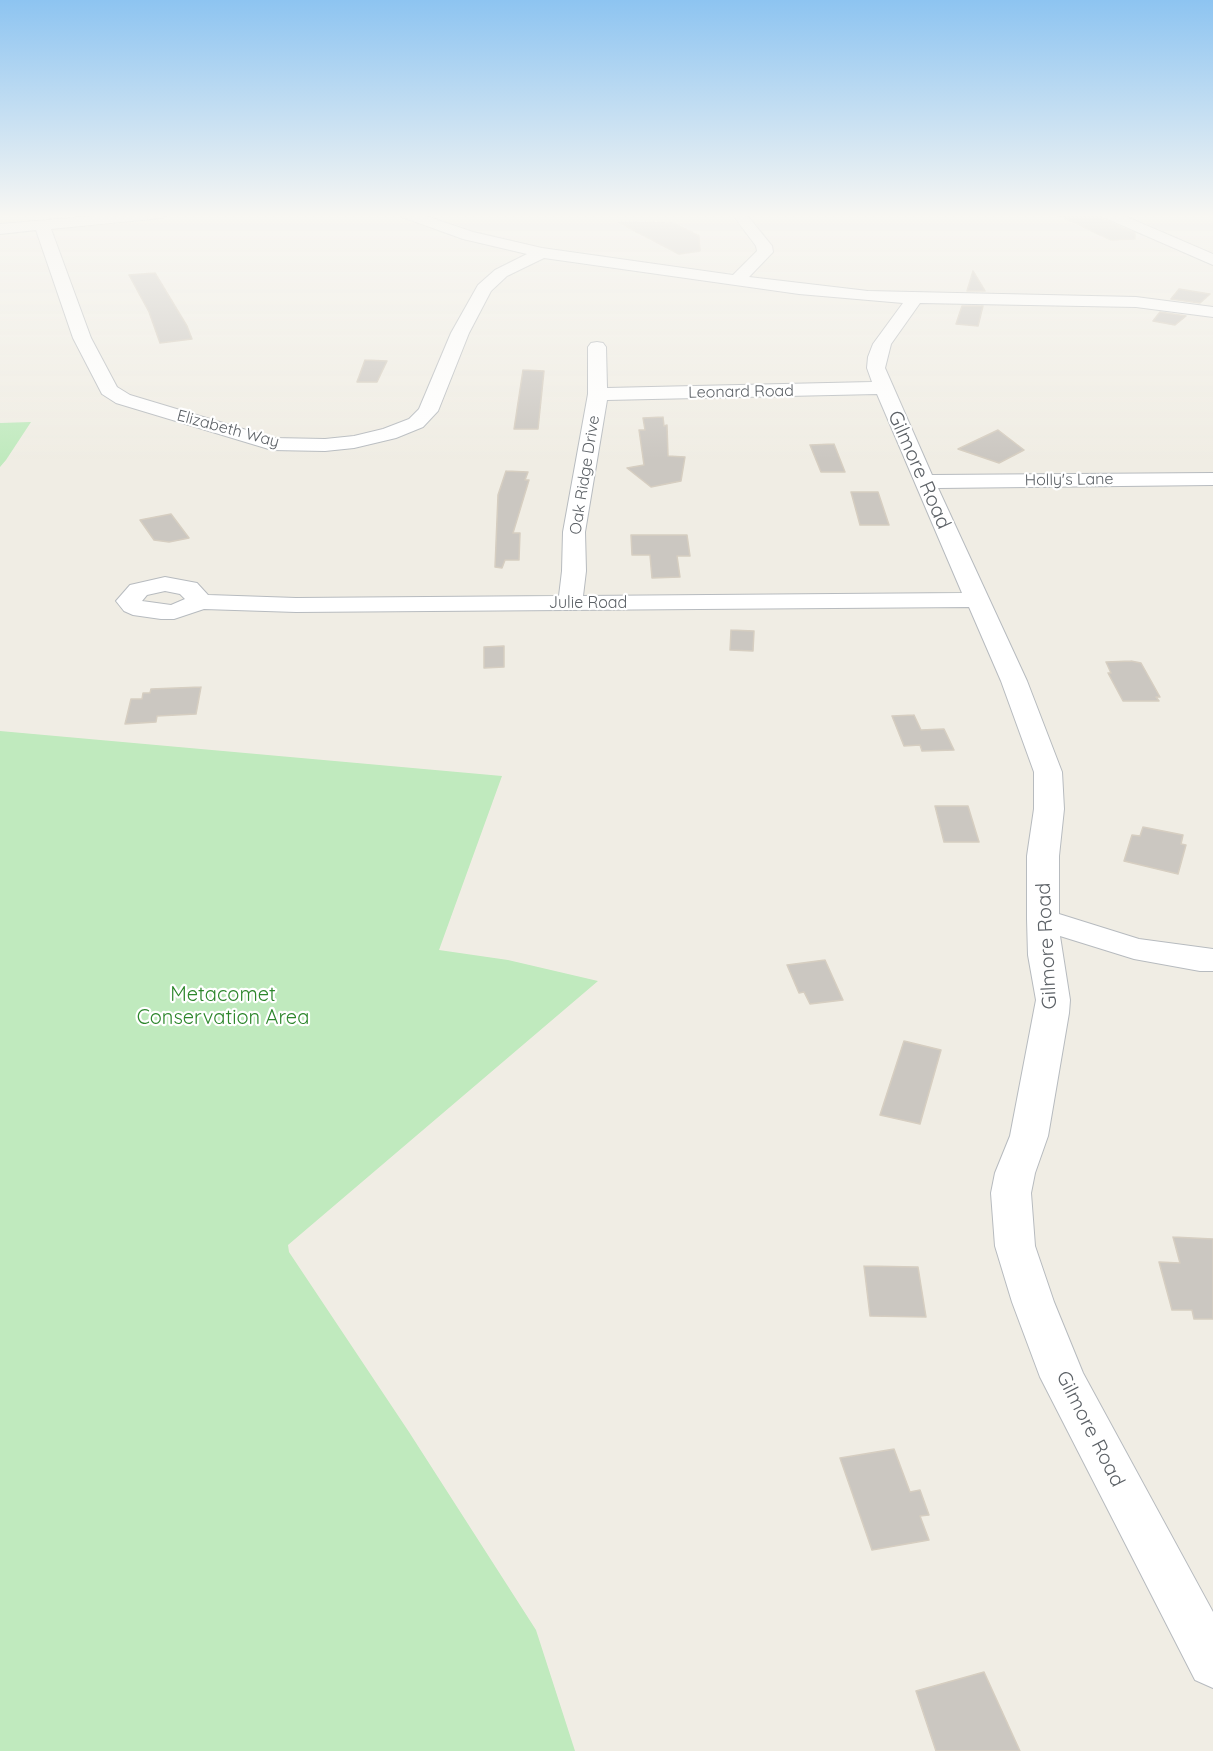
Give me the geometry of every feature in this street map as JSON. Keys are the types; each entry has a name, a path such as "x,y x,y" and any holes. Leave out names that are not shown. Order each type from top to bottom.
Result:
{"street":[{"name":"Elizabeth Way","path":"67,296 82,338 109,390 123,399 272,444 325,445 354,442 389,434 416,423 428,411 460,333 480,296"},
{"path":"865,296 1136,302 1213,312"},
{"name":"Gilmore Road","path":"915,298 882,344 876,368 976,600 1014,681 1048,772 1049,809 1043,856 1042,919 1045,955 1053,993 1052,1013 1029,1136 1015,1173 1011,1193 1016,1246 1032,1302 1062,1377 1213,1663"},
{"name":"Oak Ridge Drive","path":"570,603 574,571 574,532 598,394 597,347"},
{"name":"Leonard Road","path":"598,394 883,388"},
{"name":"Holly's Lane","path":"925,482 1213,479"},
{"name":"Julie Road","path":"201,602 296,605 976,600"},
{"path":"1042,919 1134,948 1200,960 1213,960"}],"green space":[{"path":"31,422 6,460 0,467 0,423"},
{"name":"Metacomet Conservation Area","path":"0,731 502,776 439,950 508,960 598,981 288,1245 289,1252 409,1432 536,1630 575,1751 0,1751"}],"building":[{"path":"140,296 169,296 192,339 160,343 149,312"},
{"path":"1174,296 1208,296 1200,303 1171,299"},
{"path":"962,306 983,306 978,326 956,324"},
{"path":"1160,312 1186,316 1175,325 1153,321"},
{"path":"365,360 387,361 377,382 357,382"},
{"path":"523,370 544,371 538,429 514,429"},
{"path":"663,417 664,426 667,425 668,456 685,457 681,481 651,487 627,468 644,465 639,430 645,430 643,418"},
{"path":"998,430 1024,450 999,463 958,449"},
{"path":"834,444 845,472 821,472 810,445"},
{"path":"506,471 528,472 525,480 529,480 513,533 520,533 519,560 505,560 502,568 495,567 498,495"},
{"path":"851,492 878,492 889,525 860,525"},
{"path":"171,514 189,538 169,542 154,540 140,520"},
{"path":"631,535 687,535 690,556 677,556 680,577 652,578 650,555 632,555"},
{"path":"731,630 754,631 753,651 730,650"},
{"path":"504,646 504,667 484,668 484,647"},
{"path":"1106,662 1141,663 1160,697 1156,697 1159,701 1123,701 1108,673 1111,673"},
{"path":"201,687 196,714 157,716 156,722 125,724 131,699 142,699 143,693 150,693 151,689"},
{"path":"914,715 921,730 944,729 954,750 922,751 920,745 904,746 892,716"},
{"path":"935,806 968,806 979,842 944,842"},
{"path":"1143,827 1183,835 1181,844 1186,845 1178,874 1124,861 1132,835 1140,836"},
{"path":"825,960 843,1000 810,1004 804,992 799,993 787,965"},
{"path":"904,1041 941,1050 920,1124 880,1115"},
{"path":"1173,1237 1213,1239 1213,1319 1194,1319 1192,1310 1172,1310 1159,1262 1180,1263"},
{"path":"864,1266 918,1267 926,1317 870,1316"},
{"path":"894,1449 910,1492 920,1490 929,1515 920,1516 929,1540 872,1550 840,1458"},
{"path":"984,1672 1020,1751 936,1751 916,1691"}]}
